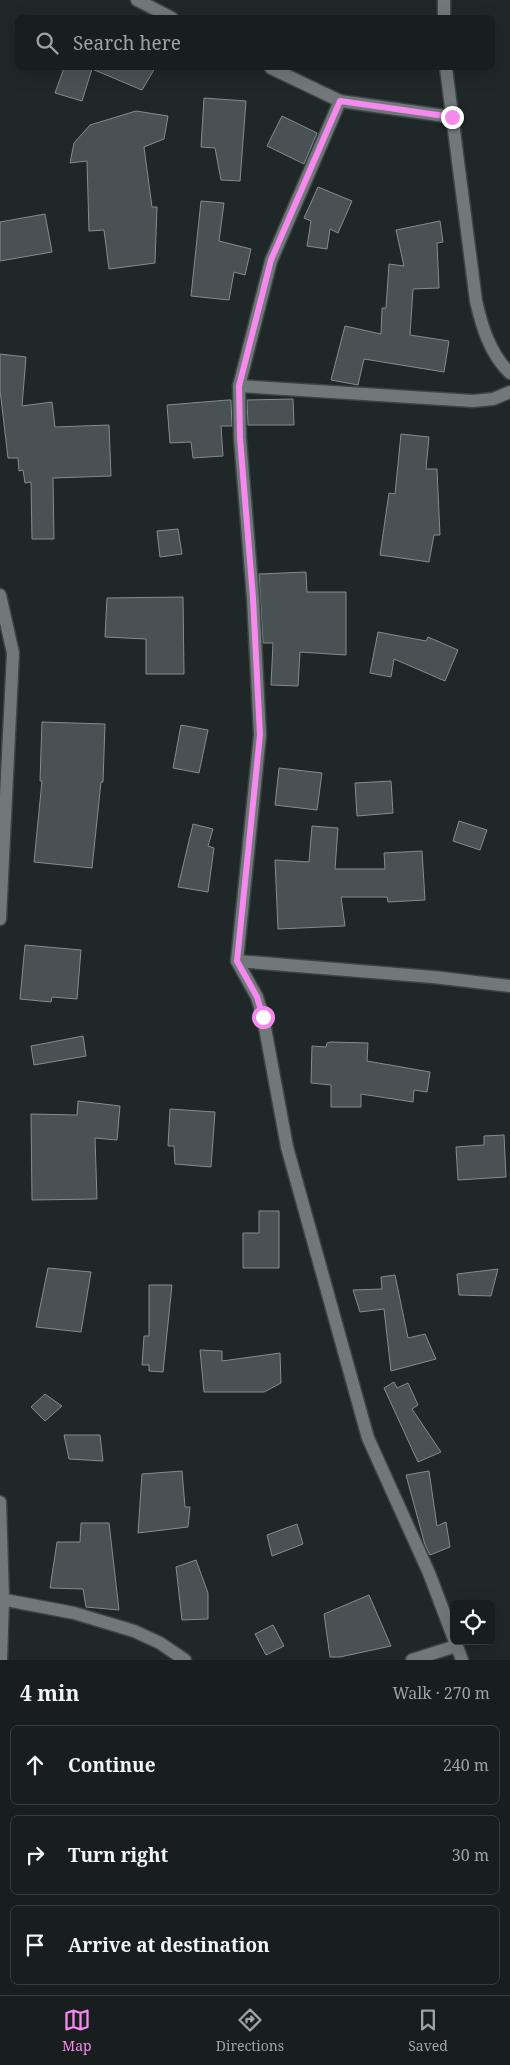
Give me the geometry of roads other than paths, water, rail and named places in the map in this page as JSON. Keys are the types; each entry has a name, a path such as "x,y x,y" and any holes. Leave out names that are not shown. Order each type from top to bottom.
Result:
{"street":[{"path":"137,0 166,15"},
{"path":"444,0 444,15"},
{"path":"275,70 340,101 452,117"},
{"path":"446,70 478,309 484,332 503,366 510,374"},
{"path":"340,101 271,260 239,386 240,438 253,598 260,735 237,961 257,997 263,1017 287,1147 368,1438 428,1573 450,1629"},
{"path":"239,386 474,401 493,399 510,392"},
{"path":"0,595 13,653 1,861 0,919"},
{"path":"237,961 433,977 510,986"},
{"path":"0,1502 1,1660"},
{"path":"1,1599 74,1613 134,1631 160,1643 185,1660"},
{"path":"412,1660 450,1644"},
{"path":"456,1645 462,1660"}]}
